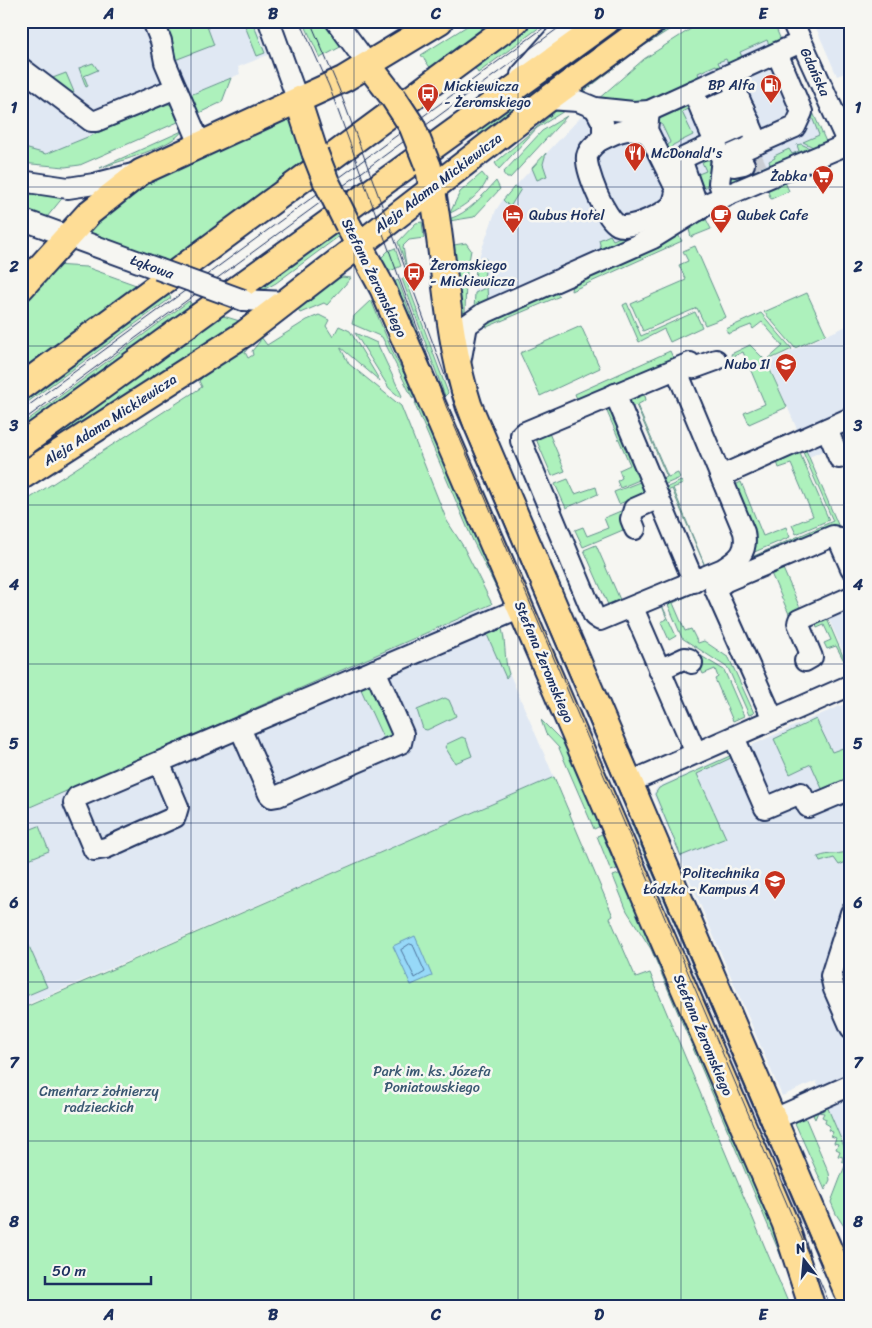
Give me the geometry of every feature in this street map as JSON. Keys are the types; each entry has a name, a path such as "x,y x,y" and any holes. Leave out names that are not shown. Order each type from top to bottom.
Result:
{"main road":[{"path":"21,288 90,213 141,172 298,101 369,66 440,21"},
{"path":"21,387 516,21"},
{"name":"Aleja Adama Mickiewicza","path":"21,445 607,21"},
{"name":"Aleja Adama Mickiewicza","path":"21,477 244,334 359,244 430,178 548,99 654,21"},
{"path":"369,66 412,126 430,178 458,364 464,390 481,439 851,1301"},
{"name":"Stefana Żeromskiego","path":"298,101 326,181 383,288 785,1223 812,1307"}],"street":[{"path":"153,21 162,46 165,62 200,144"},
{"name":"Stefana Żeromskiego","path":"269,21 298,101"},
{"path":"336,21 369,66"},
{"path":"504,95 569,21"},
{"name":"Gdańska","path":"792,21 849,147"},
{"path":"693,213 694,193 681,164 678,154 680,148 708,125 745,111 777,53 801,42"},
{"path":"745,111 778,135 795,127 802,112 777,53"},
{"path":"21,68 91,121 96,121 176,88"},
{"path":"548,99 578,101 595,108 633,112 649,111 708,125 745,111"},
{"path":"595,108 604,127 601,140"},
{"path":"649,111 646,124 649,136 676,192 686,208 693,213"},
{"path":"708,125 745,111"},
{"path":"708,125 724,197"},
{"path":"708,125 734,166 744,164"},
{"path":"649,136 631,129 615,133 601,140 590,149 587,166 606,214 616,224 624,227 632,226 664,211 674,201 676,192"},
{"path":"458,364 465,347 466,329 471,321 653,238 693,213 724,197 849,147"},
{"path":"21,181 68,188 94,184 141,172"},
{"name":"Łąkowa","path":"21,219 243,300 286,302"},
{"path":"676,369 744,532 744,552 738,559 723,569 604,620 594,616 521,441 521,435 690,363 692,367 697,368 716,360"},
{"path":"615,394 694,582"},
{"path":"723,481 851,418"},
{"path":"535,428 540,434 565,423"},
{"path":"827,429 839,458"},
{"path":"723,481 767,467"},
{"path":"635,529 631,519 634,509 659,498"},
{"path":"773,719 715,589 726,581 833,536 838,538 851,568"},
{"path":"718,596 755,580"},
{"path":"805,661 812,657 798,624 799,620 851,598"},
{"path":"159,762 178,807 174,817 99,851 94,850 74,800 159,762 521,608"},
{"path":"632,608 696,753"},
{"path":"659,670 685,658 689,659 692,663"},
{"path":"240,728 270,796 278,796 401,742 403,734 375,670"},
{"path":"628,783 851,685"},
{"path":"734,737 765,808 801,793 808,807 851,789"},
{"path":"805,821 851,802"},
{"path":"851,913 831,976 834,989 851,1028"},
{"path":"772,1120 851,1085"}],"shaded area":[{"path":"21,21 254,21 268,55 238,67 240,74 46,155 21,147"},
{"path":"813,21 851,21 851,71 837,76"},
{"path":"773,22 830,151 474,310 476,265 496,210 504,198 597,100"},
{"path":"851,324 851,427 821,441 825,450 809,457 768,362"},
{"path":"492,605 500,623 490,628 554,777 21,1007 21,811"},
{"path":"851,605 851,670 827,615"},
{"name":"Politechnika Łódzka - Kampus A","path":"851,701 851,1165 816,1081 782,1096 653,794 657,787"}],"green space":[{"path":"160,21 205,21 214,45 175,60"},
{"path":"243,21 252,21 265,53 257,56"},
{"path":"303,21 327,21 344,45 320,58"},
{"path":"475,21 499,21 432,70 421,55"},
{"path":"529,21 548,21 478,73 472,63"},
{"path":"626,21 641,21 483,140 476,129"},
{"path":"669,21 683,21 639,49 582,93 577,91"},
{"path":"703,21 773,21 783,45 771,50 767,40 740,52 744,62 730,68 726,59 718,62 722,71 720,72 716,65 698,73 701,80 648,104 597,100 644,59"},
{"path":"788,56 827,144 819,150 803,142 819,135"},
{"path":"93,63 98,70 84,76 88,86 86,87 79,68"},
{"path":"66,73 74,92 68,95 50,79"},
{"path":"231,78 222,102 197,114 188,96"},
{"path":"168,104 171,105 178,122 80,165 65,167 21,163 21,147 46,154"},
{"path":"686,104 689,108 682,112 693,135 673,145 670,150 688,192 663,154 670,142 662,125 651,118"},
{"path":"569,108 537,128 499,169 495,163 556,111"},
{"path":"567,116 510,178 507,178 503,173 542,131"},
{"path":"294,117 307,162 172,260 168,261 84,231 130,192 162,175"},
{"path":"182,131 177,137 157,148 100,168"},
{"path":"801,144 816,151 731,184 729,182 731,175 752,167 755,171 770,164 769,161 775,158 774,156 789,149 792,154 799,151 797,145"},
{"path":"546,153 543,164 547,176 537,180 532,168"},
{"path":"701,160 710,160 709,180 706,187 699,189 696,175 706,171"},
{"path":"482,173 487,179 482,189 466,203 450,213 460,192"},
{"path":"496,181 500,189 474,217 449,221 449,219 463,213 475,203"},
{"path":"785,182 789,191 771,199 767,189"},
{"path":"514,187 521,189 510,207 503,200"},
{"path":"21,193 64,196 47,217 21,207"},
{"path":"679,212 647,234 598,253 595,251 601,249 599,240 610,235 613,240"},
{"path":"705,217 711,229 691,237 688,226"},
{"path":"422,222 424,238 409,240 403,246 406,265 398,242 416,223"},
{"path":"341,231 342,234 276,283 265,289 258,289 336,232 338,234"},
{"path":"677,233 682,241 571,291 572,283"},
{"path":"466,243 471,250 466,279 465,313 462,314 448,246"},
{"path":"695,246 726,317 705,325 697,308 643,331 631,304 686,280 679,265 688,261 683,251"},
{"path":"395,248 401,266 386,273 379,260 388,251"},
{"path":"482,258 486,259 484,281 480,283 475,278 477,261"},
{"path":"53,265 86,267 136,285 130,293 21,375 21,301"},
{"path":"342,277 351,278 327,305 324,303 300,313 297,309 266,329 330,282"},
{"path":"405,277 448,393 445,396 402,279"},
{"path":"398,280 441,396 390,284"},
{"path":"487,287 488,302 474,310 475,293"},
{"path":"166,291 171,298 21,407 21,399"},
{"path":"554,292 560,296 487,327 481,324"},
{"path":"807,293 826,334 795,348 764,312"},
{"path":"371,300 394,355 414,392 413,399 382,337 352,324 354,316"},
{"path":"189,301 195,308 21,433 21,425"},
{"path":"627,303 641,336 695,312 702,327 670,342 664,329 639,342 623,305"},
{"path":"761,313 792,349 766,361 783,346 762,322 753,329 751,325 728,334 726,329"},
{"path":"220,315 246,323 21,468 21,457"},
{"path":"319,315 329,320 326,326 333,337 339,326 350,331 380,381 340,347 349,364 401,406 447,521 463,546 492,604 21,811 21,504 202,387 199,381 220,360 254,340 245,352 248,358 253,355 252,351 260,341 258,333 267,345 307,320"},
{"path":"581,326 600,368 540,396 520,353"},
{"path":"355,333 377,343 402,396 401,398 389,388"},
{"path":"750,345 766,361 787,407 749,424 744,413 765,404 743,352 732,357 731,354"},
{"path":"670,351 675,362 632,381 630,376 577,399 575,394"},
{"path":"638,393 645,396 646,400 637,405 668,477 678,473 680,478 659,487 657,482 667,477 636,405 626,409 627,397"},
{"path":"417,395 510,605 506,608 473,541 415,405"},
{"path":"613,404 644,478 620,488 617,481 622,478 619,470 630,465 605,407"},
{"path":"549,433 565,471 552,476 536,439"},
{"path":"805,448 839,527 743,569 741,563 754,558 754,556 833,521 802,450"},
{"path":"798,449 829,520 796,534 792,525 813,516 791,464 779,468 776,459"},
{"path":"568,479 575,494 596,487 598,494 566,508 555,484"},
{"path":"645,480 650,491 619,504 614,492"},
{"path":"681,481 683,484 673,488 707,571 672,489 663,493 661,490"},
{"path":"741,482 763,536 786,527 790,537 752,553 733,486"},
{"path":"623,510 630,527 583,547 575,530 583,527 587,536 608,528 604,518"},
{"path":"596,545 621,602 609,607 584,550"},
{"path":"781,564 800,608 789,614 769,569"},
{"path":"723,578 673,603 685,631 691,629 698,643 704,641 729,658 754,713 749,715 728,668 682,638 667,602"},
{"path":"661,603 676,636 669,640 661,622 667,619"},
{"path":"825,614 849,670 836,646 827,649 824,643 831,640 824,625 817,628 814,619"},
{"path":"500,623 504,636 509,674 506,678 485,630"},
{"path":"693,651 724,670 744,716 733,721 715,679 718,677 715,669 703,674"},
{"path":"369,683 391,731 391,737 385,742 359,685"},
{"path":"445,698 449,700 456,716 427,730 423,729 417,710"},
{"path":"816,719 832,752 851,745 851,784 824,793 811,764 790,774 774,739"},
{"path":"541,720 573,752 605,824 594,829 559,748 546,734"},
{"path":"462,737 466,739 472,756 455,763 445,747 447,744"},
{"path":"732,755 733,757 697,774 726,838 681,856 655,794 659,788"},
{"name":"Park im. ks. Józefa Poniatowskiego","path":"554,777 613,916 610,918 636,978 650,973 790,1307 21,1307 21,1009"},
{"path":"636,821 845,1307 840,1307 631,823"},
{"path":"39,826 49,851 21,862 21,833"},
{"path":"602,834 617,869 611,871 597,836"},
{"path":"851,850 851,860 839,865 834,858 820,862 818,857 842,853"},
{"path":"624,872 783,1247 797,1294 651,949 627,911 613,876"},
{"path":"21,928 47,987 21,998"},
{"path":"827,1106 851,1163 851,1237 836,1214 831,1202 846,1163 842,1161 843,1157 838,1156 840,1151 836,1149 838,1144 834,1143 836,1138 831,1136 833,1132 828,1130 830,1126 825,1123 826,1119 822,1117 824,1113 818,1112 815,1119 812,1113"},
{"path":"805,1117 829,1173 830,1180 825,1190 795,1123"}],"water":[{"path":"415,936 432,976 411,985 393,946"}],"tunnel":[{"path":"744,164 768,153"}],"tram line":[{"path":"300,21 329,86 446,406 831,1307"},
{"path":"310,21 339,89 465,430 822,1265"},
{"path":"21,411 553,21"},
{"path":"21,422 568,21"}],"place":[{"name":"BP Alfa","path":"771,104"},
{"name":"Mickiewicza - Żeromskiego","path":"428,113"},
{"name":"McDonald's","path":"635,172"},
{"name":"Żabka","path":"823,195"},
{"name":"Qubus Hotel","path":"513,234"},
{"name":"Qubek Cafe","path":"721,234"},
{"name":"Żeromskiego - Mickiewicza","path":"414,292"},
{"name":"Nubo II","path":"786,383"},
{"name":"Politechnika Łódzka - Kampus A","path":"775,900"}],"park label":[{"name":"Cmentarz żołnierzy radzieckich","path":"99,1100"}]}
